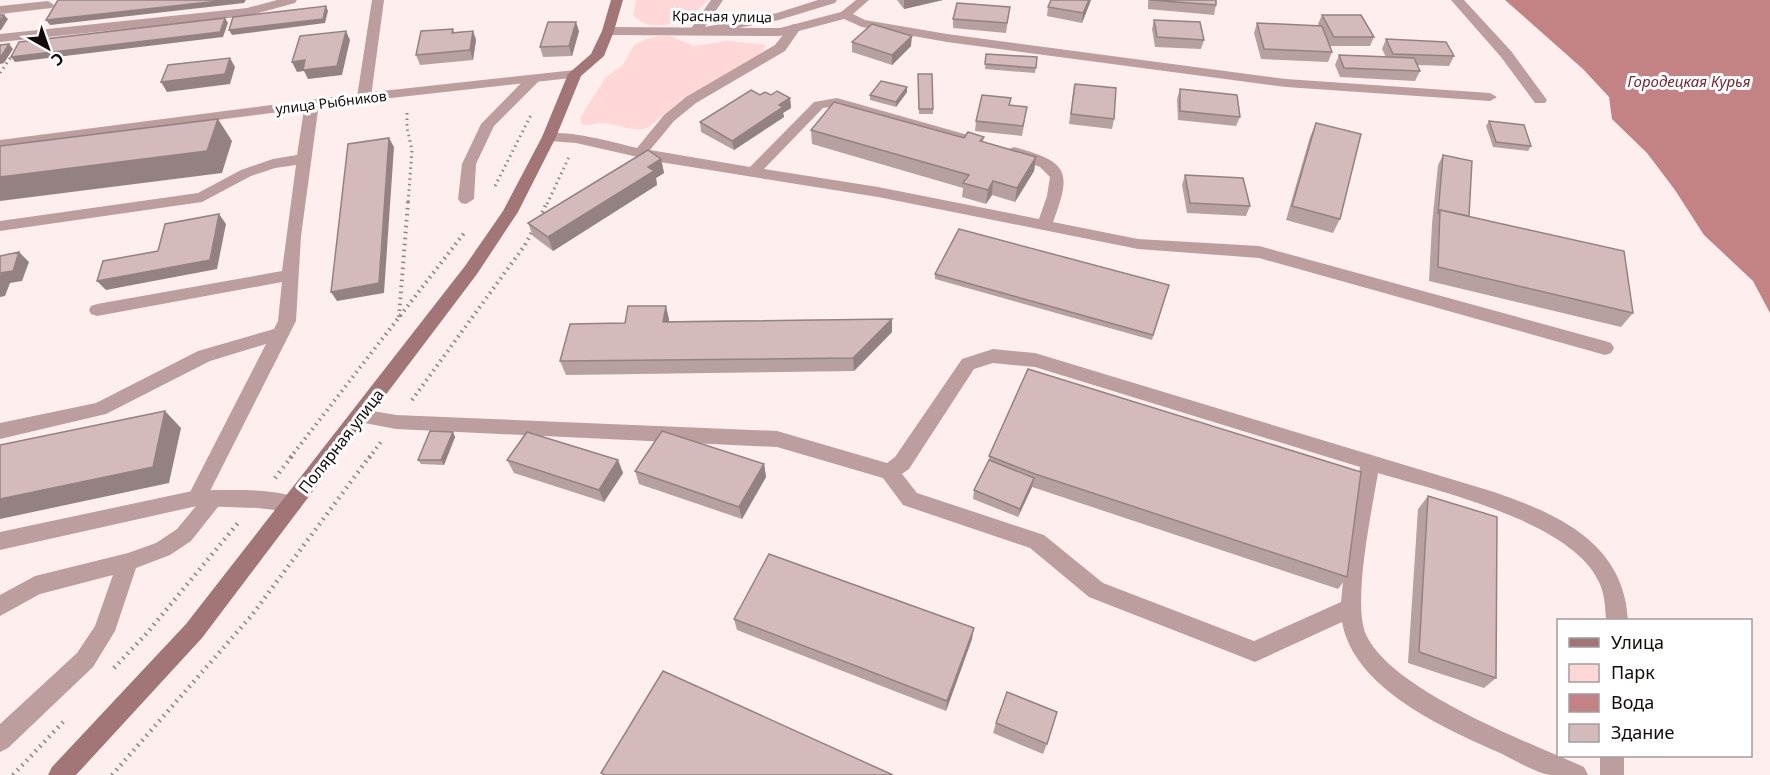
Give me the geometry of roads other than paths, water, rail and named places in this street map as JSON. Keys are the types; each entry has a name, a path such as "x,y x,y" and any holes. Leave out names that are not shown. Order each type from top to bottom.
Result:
{"main road":[{"path":"575,74 597,56 608,31 617,0"},
{"name":"Полярная улица","path":"60,775 195,631 471,270 503,222 549,137 575,74"}],"street":[{"path":"0,10 40,16 248,12 291,0"},
{"path":"364,97 378,0"},
{"path":"701,30 717,0"},
{"path":"701,30 779,16 831,0"},
{"name":"Красная улица","path":"608,31 780,32 845,15 863,0"},
{"path":"1457,0 1506,54 1540,100"},
{"path":"845,15 862,23 947,38 1286,83 1490,97"},
{"path":"0,38 40,16"},
{"path":"640,153 669,117 691,100 780,48 795,28"},
{"name":"улица Рыбников","path":"0,144 364,97 575,74"},
{"path":"466,200 469,164 488,124 533,79"},
{"path":"753,172 819,105 827,102 844,104 1048,164 1056,173 1059,183 1044,225"},
{"path":"0,606 36,586 128,562 163,549 184,535 206,498 287,321 312,104"},
{"path":"549,137 878,192 1138,244 1260,252 1605,348"},
{"path":"0,226 202,197 246,173 273,164 304,159"},
{"path":"97,310 291,275"},
{"path":"0,431 100,409 204,356 280,334"},
{"path":"889,472 902,463 968,364 980,357 1004,354 1035,360 1494,500 1550,524 1584,544 1608,577 1617,619"},
{"path":"361,416 396,422 777,439 889,472 910,499 1037,541 1096,590 1255,652 1352,608"},
{"path":"1370,463 1351,600 1355,636 1374,665 1406,691 1445,715 1576,775"},
{"path":"0,541 206,498 292,504"},
{"path":"0,740 85,660 104,631 128,562"},
{"path":"1612,757 1612,775"}],"water":[{"name":"Городецкая Курья","path":"1505,0 1770,0 1770,313 1753,281 1704,235 1675,190 1647,153 1612,119 1609,97 1583,69"}]}
